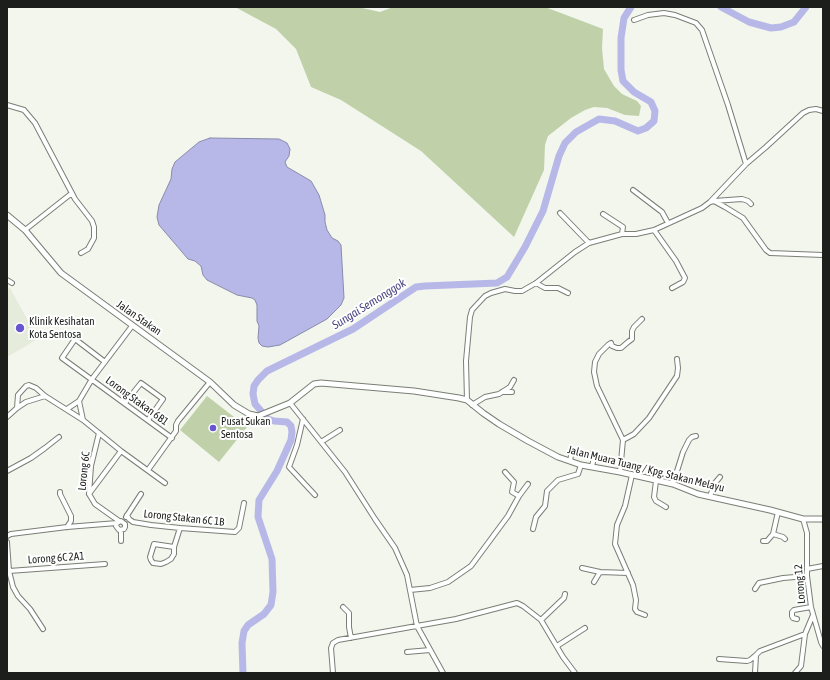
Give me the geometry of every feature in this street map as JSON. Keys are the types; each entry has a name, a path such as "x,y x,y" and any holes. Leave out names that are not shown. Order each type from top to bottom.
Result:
{"main road":[{"name":"Jalan Stakan","path":"7,214 25,230 50,262 61,273 210,382 234,405 249,414 258,416 271,410"},
{"name":"Jalan Muara Tuang / Kpg. Stakan Melayu","path":"271,410 290,403 314,384 321,382 414,391 467,400 499,424 528,441 558,456 581,465 592,466 673,484 698,494 803,519 823,519"}],"street":[{"path":"634,20 648,15 664,13 675,15 696,23 702,30 728,105 746,164"},
{"path":"7,105 26,111 35,123 72,193 89,216 94,227 94,238 88,249 81,253"},
{"path":"467,400 468,333 472,310 485,296 505,289 522,291 536,283 575,252 589,243 622,234 636,234 654,230 691,214 712,201 746,164 766,148 803,113 816,109 823,111"},
{"path":"633,190 662,212 668,223"},
{"path":"25,230 72,193"},
{"path":"712,201 742,199 751,204"},
{"path":"712,201 744,218 766,250 770,253 823,255"},
{"path":"560,212 589,243"},
{"path":"603,214 623,227 622,234"},
{"path":"654,230 676,261 685,278 683,282 672,288"},
{"path":"7,280 12,283"},
{"path":"536,283 545,288 558,288 568,293"},
{"path":"620,472 623,440 597,386 594,372 595,362 599,354 611,343 612,346 621,348 632,339 634,327 642,319"},
{"path":"67,409 79,401 92,380 132,326"},
{"name":"Lorong Stakan 6B1","path":"105,362 75,339 62,358 126,403 172,438"},
{"path":"623,440 634,434 650,418 676,376 678,368 676,359"},
{"path":"472,404 485,397 502,392 510,387 514,380"},
{"path":"148,470 172,438 176,431 178,421 210,382"},
{"path":"126,403 141,384 163,399 148,420"},
{"path":"17,408 18,395 26,386 33,387 67,409 165,483"},
{"path":"502,392 512,392"},
{"path":"7,417 17,408 32,399 45,396"},
{"path":"79,401 82,420"},
{"path":"290,403 345,472 395,548 407,575 418,626 443,673"},
{"path":"303,419 297,445 289,467 315,495"},
{"path":"321,442 340,430"},
{"name":"Lorong 6C","path":"99,433 91,466 89,494 95,504 120,522"},
{"path":"673,484 683,452 692,437 696,436"},
{"path":"7,471 31,458 59,437"},
{"path":"570,461 572,450"},
{"path":"89,494 121,451"},
{"path":"590,454 594,458 592,466"},
{"path":"533,529 536,517 545,506 547,491 558,480 578,474 581,465"},
{"path":"505,472 514,482 512,492 519,496"},
{"path":"632,475 625,506 617,525 615,544 635,590 635,609 637,612 645,615"},
{"path":"710,496 715,483 720,477"},
{"path":"656,481 653,494 654,497 660,504 666,507"},
{"path":"410,590 430,588 448,582 472,566 508,516 519,496 528,484"},
{"path":"60,492 71,516 71,520 67,527"},
{"path":"121,530 117,528 120,522 127,515 141,494"},
{"name":"Lorong Stakan 6C 1B","path":"127,515 133,522 151,525 235,532 239,528 244,503"},
{"path":"763,541 767,541 773,534 778,512"},
{"name":"Lorong 12","path":"803,519 807,533 807,576 811,607 820,642 823,646"},
{"path":"7,536 11,534 67,527 120,522 125,526 121,530 121,541"},
{"path":"174,547 154,544 150,557 151,560 154,563 160,564 171,559 174,554 174,547 180,528"},
{"path":"773,534 784,537 785,539"},
{"path":"7,542 8,573 18,596 30,609 43,629"},
{"name":"Lorong 6C 2A1","path":"8,573 105,564"},
{"path":"807,569 823,566"},
{"path":"582,568 600,572 628,573"},
{"path":"594,582 600,572"},
{"path":"755,589 759,583 783,578 807,576"},
{"path":"541,620 564,598 565,594"},
{"path":"333,673 331,648 333,643 338,640 456,619 517,603 541,620 572,672"},
{"path":"343,607 349,613 351,638"},
{"path":"797,619 793,618 792,616 792,612 794,610 811,607"},
{"path":"795,673 801,666 805,634 813,615"},
{"path":"557,646 585,628"},
{"path":"719,659 747,661 764,649 805,634"},
{"path":"407,652 430,650"},
{"path":"754,673 756,655"}],"shaded area":[{"name":"Klinik Kesihatan Kota Sentosa","path":"10,288 38,339 7,357 7,289"}],"green space":[{"path":"235,7 358,7 380,12 393,7 545,7 603,29 602,48 604,69 614,86 622,94 637,101 641,106 639,116 625,115 607,108 594,107 571,118 548,136 545,145 544,170 514,237 421,151 341,100 311,87 296,49 276,29"},
{"name":"Pusat Sukan Sentosa","path":"207,396 247,427 219,462 180,430"}],"water":[{"path":"210,138 279,139 287,143 290,149 289,156 285,162 287,167 311,181 319,195 325,215 327,230 332,238 338,241 341,245 344,298 341,305 327,319 280,345 268,347 262,346 259,343 259,326 257,321 257,305 255,300 237,295 207,280 203,275 201,266 195,261 188,259 159,225 157,217 159,205 171,179 172,169 175,162 199,142"}],"waterway":[{"name":"Sungai Semonggok","path":"243,673 242,643 244,631 248,625 264,614 271,605 273,592 272,559 258,517 259,500 277,471 291,440 292,432 291,426 287,422 268,419 255,404 253,394 254,386 267,371 353,329 416,287 497,283 507,277 525,247 543,211 559,156 565,143 576,132 599,119 615,121 638,131 646,128 654,121 655,111 651,102 634,92 623,81 621,70 621,38 624,18 631,7"},
{"name":"Sungai Semonggok","path":"721,7 749,22 771,28 781,27 794,22 806,7"}],"place":[{"name":"Klinik Kesihatan Kota Sentosa","path":"20,328"},
{"name":"Pusat Sukan Sentosa","path":"213,428"}]}
